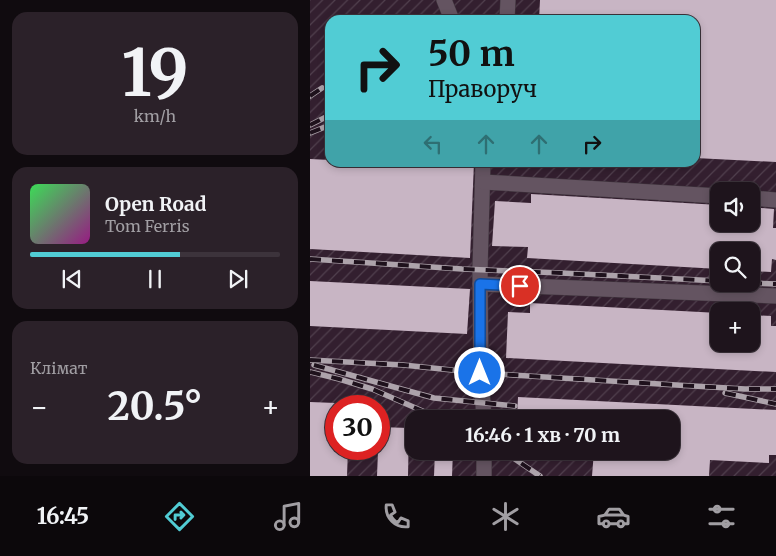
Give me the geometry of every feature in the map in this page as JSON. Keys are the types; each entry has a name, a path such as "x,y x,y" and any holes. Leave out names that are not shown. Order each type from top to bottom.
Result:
{"street":[{"path":"444,0 450,15"},
{"path":"507,15 508,0"},
{"path":"483,167 480,373 483,410"},
{"path":"483,182 710,195"},
{"path":"760,199 776,200"},
{"path":"480,284 776,296"},
{"path":"484,460 484,476"}],"shaded area":[{"path":"310,0 776,0 776,476 310,476"}],"building":[{"path":"540,0 776,0 776,162 700,158 700,15 539,15"},
{"path":"310,159 325,160 325,167 474,167 470,258 310,249"},
{"path":"531,194 710,204 710,232 760,232 760,208 774,209 773,228 776,228 776,260 772,259 771,272 760,271 760,242 710,242 710,268 527,258 528,247 492,246 495,201 531,203"},
{"path":"310,281 470,289 467,334 310,326"},
{"path":"530,303 710,313 710,352 760,352 760,315 771,316 771,326 776,326 776,372 506,358 508,312 530,313"},
{"path":"518,397 776,410 776,455 769,455 769,463 710,460 709,476 592,476 593,460 680,460 680,410 517,410"},
{"path":"310,402 325,403 325,460 348,460 347,476 310,476"},
{"path":"390,427 405,428 405,460 408,460 408,476 377,476 378,460 390,460"},
{"path":"435,460 453,460 452,476 434,476"}],"railway":[{"path":"310,96 322,88"},
{"path":"310,125 325,118"},
{"path":"310,133 325,127"},
{"path":"310,259 462,269 710,281"},
{"path":"760,283 776,284"},
{"path":"310,360 403,365 481,373 745,389 776,389"},
{"path":"314,365 434,398 515,406"},
{"path":"310,372 372,389 420,410"},
{"path":"725,393 776,404"},
{"path":"516,460 540,476"}],"route":[{"path":"480,373 480,284 520,286"}]}
